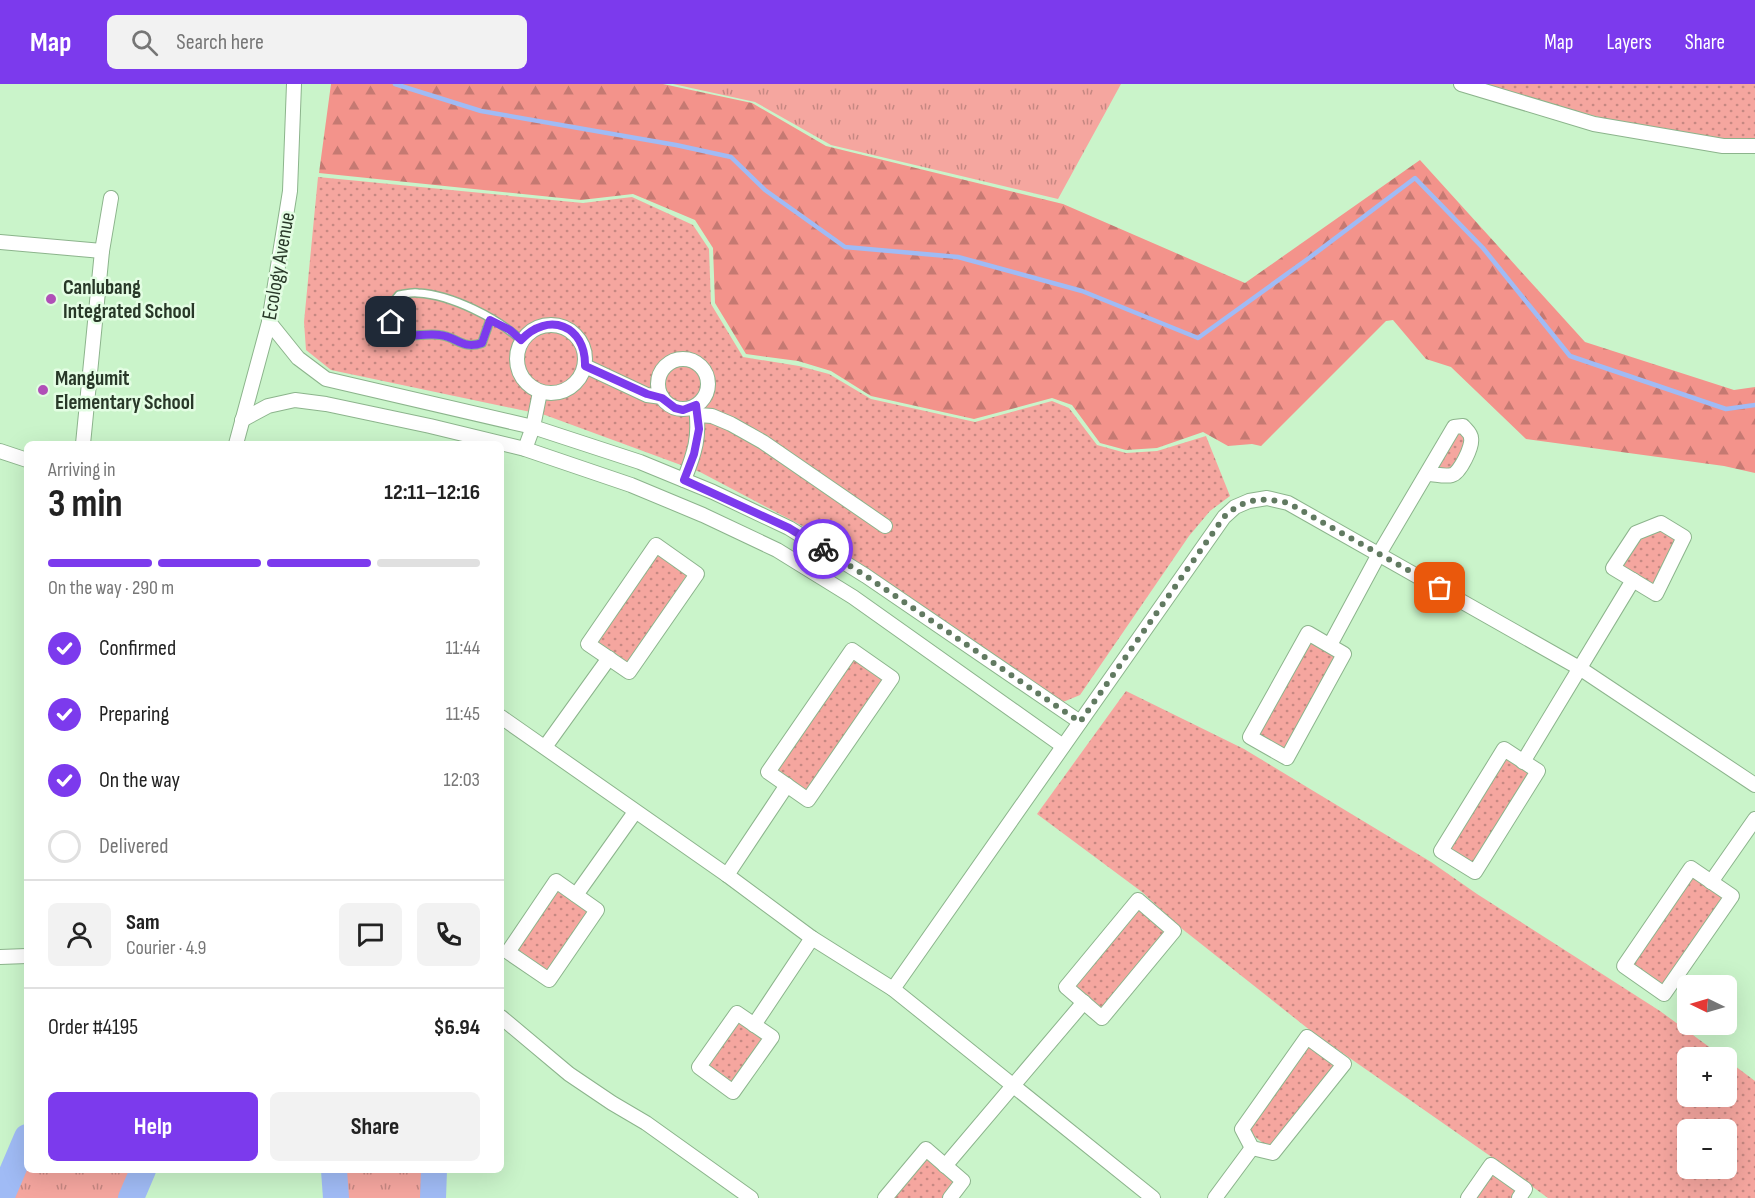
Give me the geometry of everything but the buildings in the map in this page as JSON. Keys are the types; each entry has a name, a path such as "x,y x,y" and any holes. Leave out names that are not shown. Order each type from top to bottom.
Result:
{"street":[{"name":"Ecology Avenue","path":"237,441 269,322 290,191 294,84"},
{"path":"1461,84 1594,124 1723,146 1755,146"},
{"path":"83,441 102,251 111,198"},
{"path":"0,242 102,251"},
{"path":"269,322 298,358 326,379 533,427 640,462 789,528 866,576 1080,722"},
{"path":"549,324 569,329 577,336 585,355 585,366 581,375 568,389 559,393 540,392 523,380 516,360 521,340 529,332 549,324"},
{"path":"662,398 658,382 664,368 670,363 685,359 699,366 707,380 708,388 697,410 699,429 694,454 684,480"},
{"path":"585,366 647,394 662,398 675,408 697,410 731,424 763,442 885,526"},
{"path":"367,412 369,389"},
{"path":"525,449 533,427 540,392"},
{"path":"242,420 268,406 295,400 367,412 492,441"},
{"path":"430,426 436,404"},
{"path":"504,444 631,485 703,515 777,550 853,597 1063,746"},
{"path":"0,451 24,459"},
{"path":"1330,645 1380,554 1428,474"},
{"path":"893,989 1224,517 1235,507 1267,498 1288,503 1581,669 1755,785"},
{"path":"1661,523 1684,537 1656,594 1634,580 1613,568 1635,532 1661,523"},
{"path":"656,545 697,574 629,672 609,658 588,644 656,545"},
{"path":"1523,762 1634,580"},
{"path":"1308,633 1330,645 1344,654 1287,758 1250,737 1308,633"},
{"path":"852,650 892,678 808,800 787,785 768,772 852,650"},
{"path":"545,747 609,658"},
{"path":"504,719 727,875 812,938 893,989 1153,1198"},
{"path":"1504,750 1523,762 1538,771 1475,872 1441,851 1504,750"},
{"path":"727,875 787,785"},
{"path":"576,895 635,812"},
{"path":"1712,882 1755,819"},
{"path":"1691,868 1712,882 1732,896 1664,994 1624,966 1691,868"},
{"path":"556,881 576,895 597,910 549,981 508,952 556,881"},
{"path":"1138,900 1174,931 1102,1018 1084,1002 1066,987 1138,900"},
{"path":"754,1025 812,938"},
{"path":"0,957 24,956"},
{"path":"945,1166 1084,1002"},
{"path":"737,1012 754,1025 772,1037 733,1092 699,1067 737,1012"},
{"path":"504,1020 569,1074 646,1123 751,1198"},
{"path":"1306,1037 1344,1064 1273,1153 1252,1148 1242,1129 1306,1037"},
{"path":"1215,1198 1252,1148"},
{"path":"885,1198 926,1149 963,1181 950,1198"},
{"path":"1468,1198 1491,1165 1525,1189 1519,1198"}],"lane":[{"path":"490,320 482,343 474,346 443,335 429,334 411,337 401,335 391,322 390,306 399,295 417,292 442,298 468,306 510,330 521,340"}],"green space":[{"path":"331,84 663,84 752,103 826,146 1063,204 1245,283 1420,160 1585,342 1734,390 1755,387 1755,473 1724,466 1526,439 1451,367 1426,359 1393,320 1386,321 1261,446 1252,444 1228,446 1203,432 1157,448 1126,450 1100,443 1072,405 1052,398 974,419 871,396 831,371 798,361 746,354 715,303 713,248 695,220 633,194 581,200 319,173"},
{"path":"673,84 1121,84 1058,199 831,145 755,102"},
{"path":"1483,84 1755,84 1755,141 1686,135 1617,122"},
{"path":"318,177 583,203 632,197 693,225 709,249 711,304 743,357 799,366 829,374 871,399 975,422 1052,401 1069,408 1097,445 1126,453 1157,451 1206,436 1230,496 1210,511 1189,536 1080,695 1063,702 810,530 700,472 545,415 331,370 306,350 304,322"},
{"path":"1455,430 1468,436 1453,472 1432,471"},
{"path":"1661,527 1679,537 1655,589 1618,567 1639,536"},
{"path":"657,553 688,573 629,663 598,642"},
{"path":"1309,637 1341,655 1286,755 1254,736"},
{"path":"853,657 886,678 808,794 775,771"},
{"path":"1126,691 1244,749 1431,862 1660,1011 1677,1023 1677,1035 1693,1035 1709,1047 1677,1047 1677,1107 1737,1107 1737,1068 1755,1081 1755,1198 1548,1198 1311,1031 1181,928 1142,892 1037,814"},
{"path":"1505,754 1534,772 1474,868 1444,850"},
{"path":"1692,875 1726,896 1663,988 1632,965"},
{"path":"559,889 590,911 548,971 517,949"},
{"path":"1138,904 1169,931 1102,1013 1070,986"},
{"path":"736,1016 766,1037 732,1087 702,1067"},
{"path":"1307,1042 1340,1064 1271,1150 1246,1129"},
{"path":"24,1144 24,1173 142,1173 131,1198 1,1198"},
{"path":"926,1154 960,1181 947,1198 889,1198"},
{"path":"1491,1169 1522,1189 1516,1198 1472,1198"},
{"path":"334,1173 434,1173 433,1198 336,1198"}],"waterway":[{"path":"395,84 481,111 676,145 731,157 765,190 845,247 958,257 1082,291 1198,338 1415,178 1483,248 1570,356 1726,409 1755,405"},
{"path":"1,1198 24,1144"},
{"path":"131,1198 142,1173"},
{"path":"334,1173 336,1198"},
{"path":"433,1198 434,1173"}],"way so far":[{"path":"823,549 1080,722 1224,517 1235,507 1250,501 1267,498 1288,503 1440,588"}],"place":[{"name":"Canlubang Integrated School","path":"51,299"},
{"name":"Mangumit Elementary School","path":"43,390"}],"route":[{"path":"391,322 401,335 411,337 429,334 443,335 474,346 482,343 490,320 510,330 521,340 529,332 549,324 569,329 582,345 585,366 647,394 662,398 675,408 683,410 696,405 699,429 694,454 684,480 789,528 823,549"}]}
